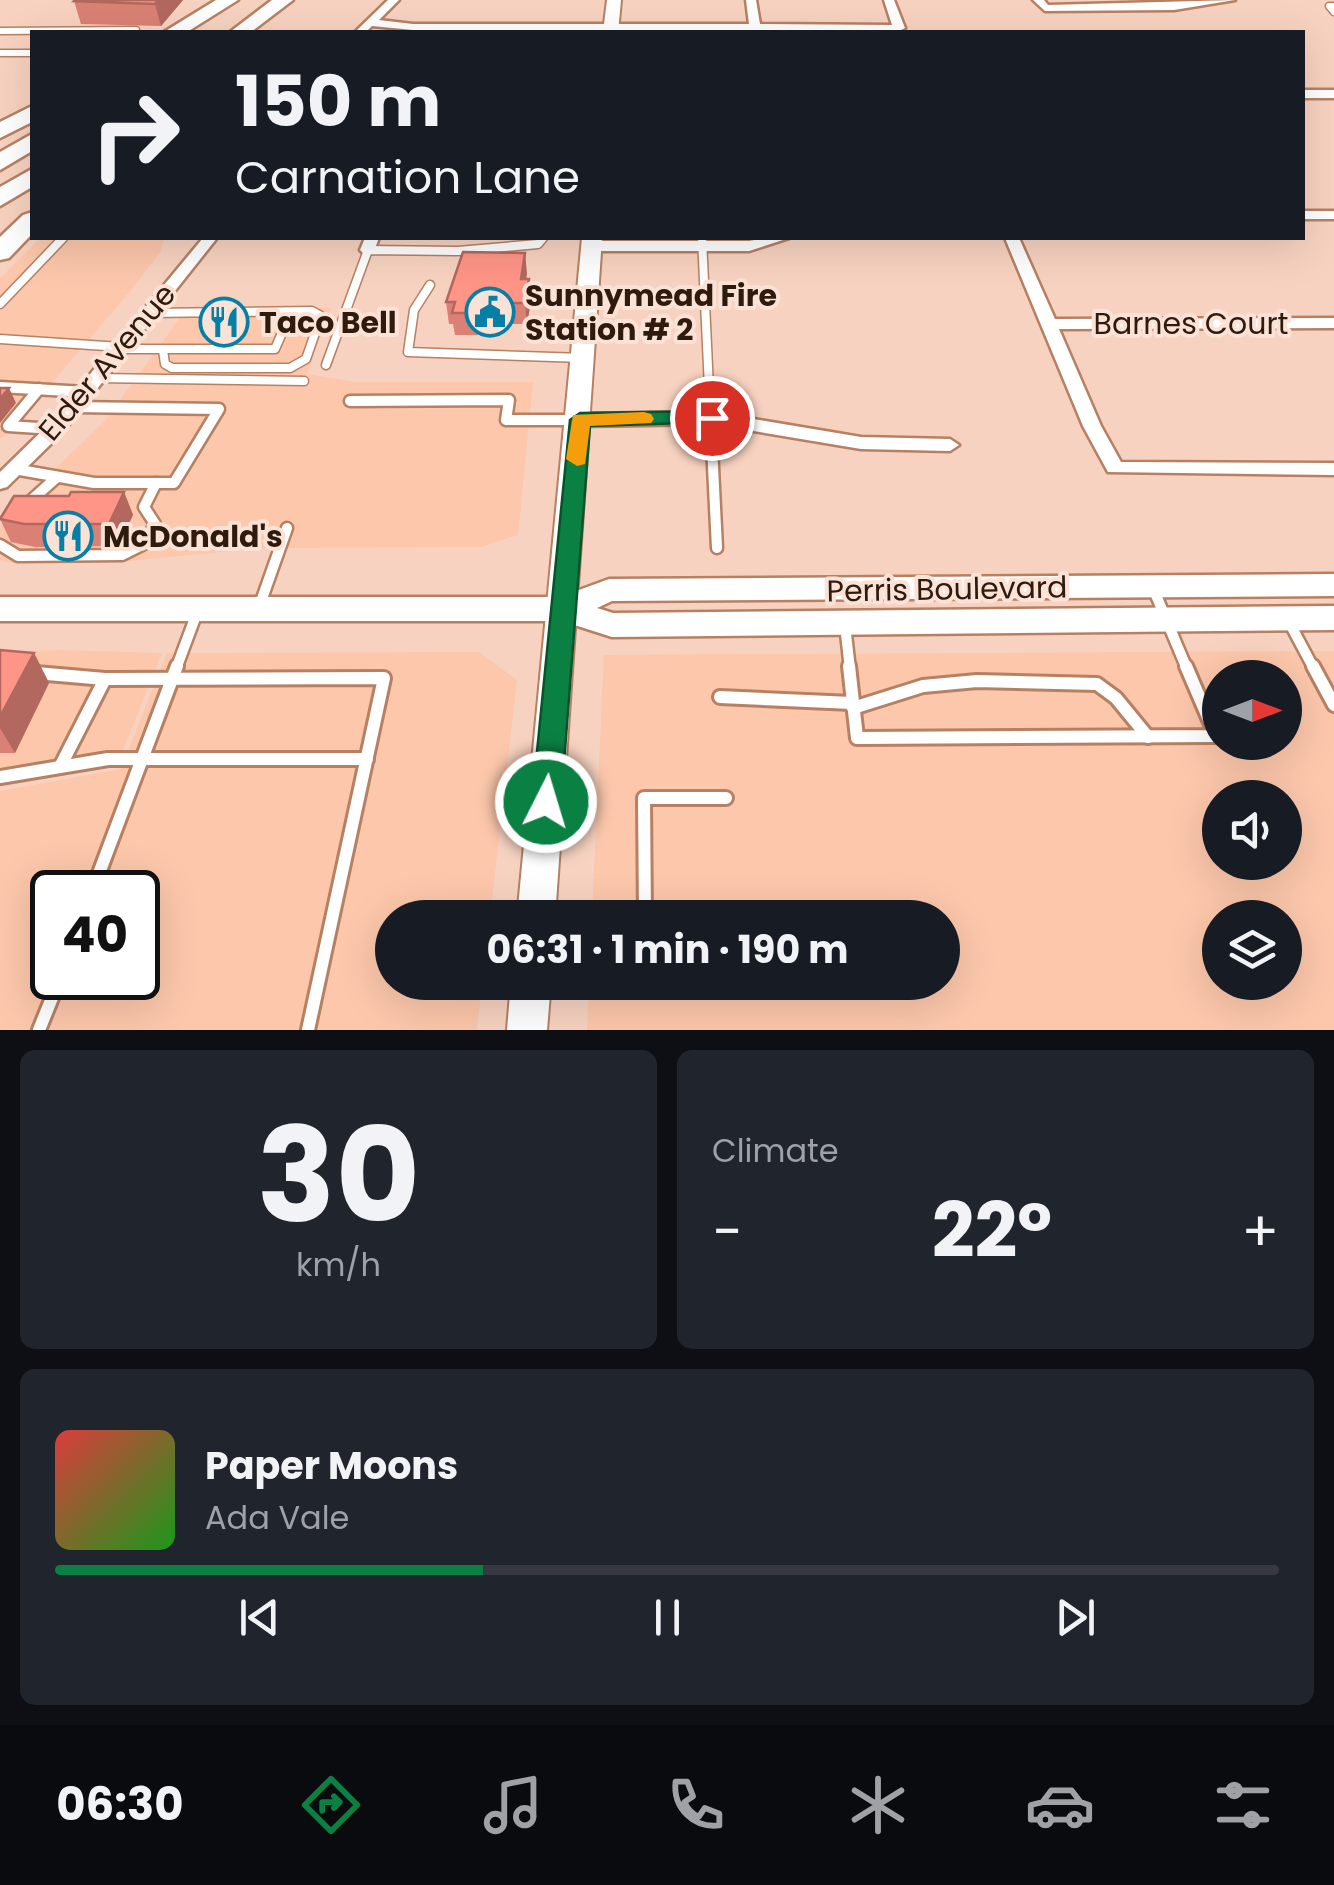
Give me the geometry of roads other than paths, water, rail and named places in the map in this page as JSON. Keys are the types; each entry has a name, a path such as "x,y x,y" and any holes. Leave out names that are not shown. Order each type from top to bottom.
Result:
{"highway":[{"path":"177,30 228,0"},
{"path":"200,30 243,0"},
{"path":"245,30 284,0"},
{"path":"0,131 30,114"},
{"path":"0,163 30,142"},
{"path":"0,199 30,177"},
{"path":"0,252 30,222"}],"main road":[{"name":"Perris Boulevard","path":"563,610 609,590 1334,584"},
{"name":"Perris Boulevard","path":"0,609 563,610 612,625 1334,618"}],"street":[{"path":"362,30 394,0"},
{"path":"612,30 614,0"},
{"path":"751,0 755,28"},
{"path":"372,22 413,27 612,30 899,28 888,0"},
{"path":"1042,4 1174,7 1230,0"},
{"path":"1305,94 1334,94"},
{"path":"1305,215 1334,214"},
{"name":"Elder Avenue","path":"0,482 55,429 208,240"},
{"path":"538,900 592,242 749,246 774,240"},
{"path":"1013,240 1092,426 1115,468 1334,469"},
{"name":"Barnes Court","path":"1047,324 1334,323"},
{"path":"580,420 712,418 860,443 950,445"},
{"path":"526,1030 529,1000"}],"lane":[{"path":"0,31 30,31"},
{"path":"0,53 30,53"},
{"path":"0,304 61,240"},
{"path":"326,365 370,244 458,251 538,244 541,240"},
{"path":"702,242 718,548"},
{"path":"430,286 414,310 408,352 584,358"},
{"path":"149,313 312,311 321,316 306,359 290,368 172,368 165,364 163,350"},
{"path":"0,339 163,350 274,350 285,326"},
{"path":"85,392 304,381"},
{"path":"0,386 220,409 174,483 94,483 14,469"},
{"path":"39,389 8,426 55,429"},
{"path":"350,401 508,400 506,420 580,420"},
{"path":"20,511 56,478"},
{"path":"10,526 0,544 8,554 122,555 136,550 155,524 144,507 156,483"},
{"path":"258,610 286,528"},
{"path":"845,625 857,738 1216,736 1152,587"},
{"path":"101,870 198,610"},
{"path":"1288,619 1334,705"},
{"path":"22,671 105,679 384,678 308,1030"},
{"path":"61,765 105,679"},
{"path":"720,697 853,705 922,686 977,681 1096,684 1116,698 1148,737"},
{"path":"0,778 108,759 367,760"},
{"path":"645,900 644,798 726,798"},
{"path":"39,1030 51,1000"}],"place":[{"name":"Sunnymead Fire Station # 2","path":"490,312"},
{"name":"Taco Bell","path":"224,322"},
{"name":"McDonald's","path":"68,536"}]}
